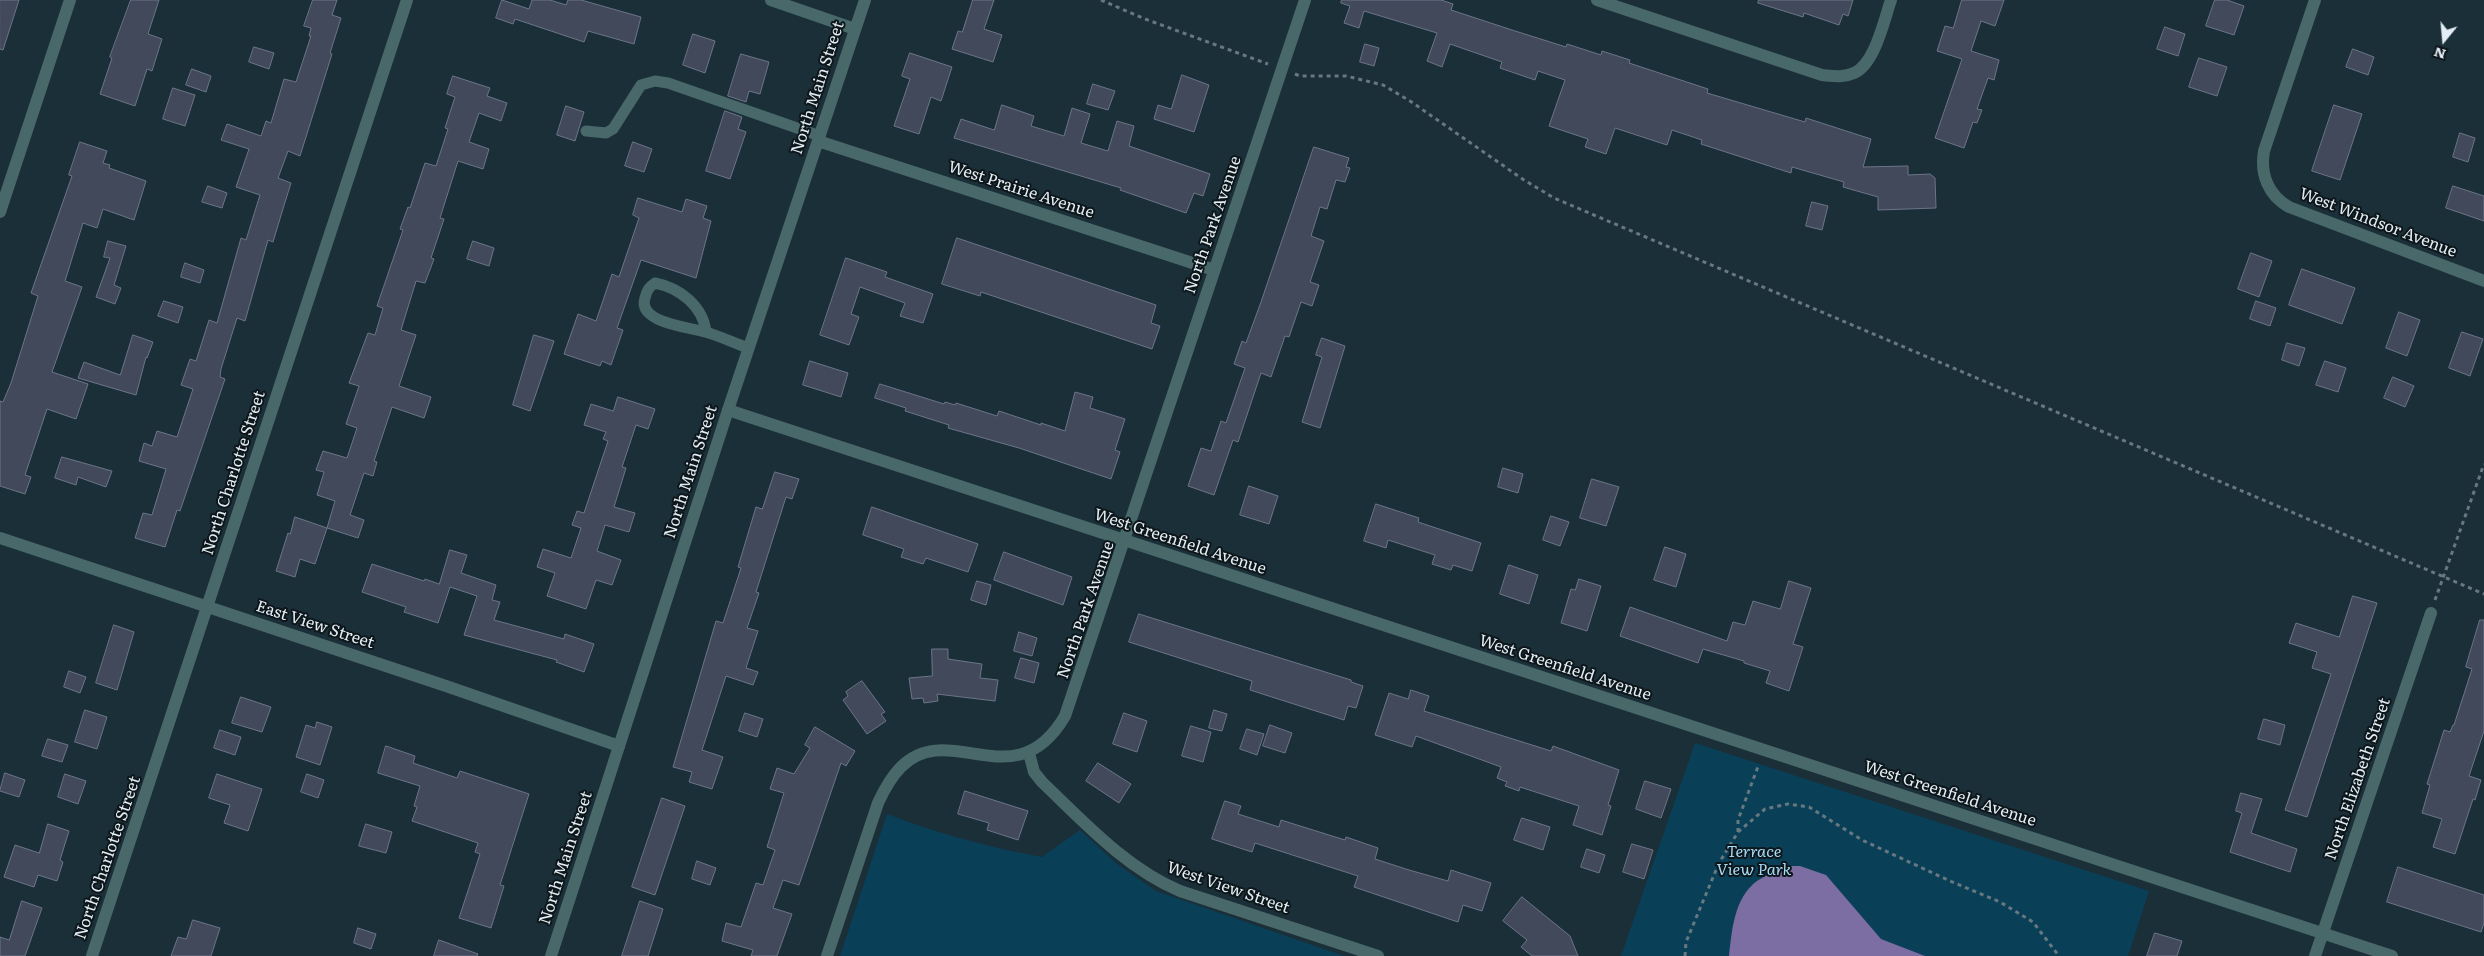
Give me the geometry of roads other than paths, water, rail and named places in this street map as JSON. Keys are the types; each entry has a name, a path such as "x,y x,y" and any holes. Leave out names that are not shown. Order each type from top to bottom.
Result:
{"street":[{"path":"0,212 70,0"},
{"name":"North Charlotte Street","path":"92,956 407,0"},
{"path":"771,0 855,29"},
{"name":"North Main Street","path":"551,956 748,348 865,0"},
{"name":"North Park Avenue","path":"827,956 878,803 886,786 901,767 920,755 937,751 1006,757 1028,753 1045,744 1065,716 1126,542 1214,270 1305,0"},
{"path":"1597,0 1822,75 1840,77 1855,73 1866,63 1875,48 1891,0"},
{"name":"West Windsor Avenue","path":"2315,0 2264,151 2262,160 2267,186 2280,202 2289,206 2484,281"},
{"name":"West Prairie Avenue","path":"819,138 1214,270"},
{"name":"West Greenfield Avenue","path":"728,410 2392,956"},
{"name":"East View Street","path":"0,538 619,746"},
{"name":"North Elizabeth Street","path":"2315,956 2431,613"},
{"name":"West View Street","path":"1028,753 1034,772 1042,782 1123,857 1150,877 1180,891 1378,956"}],"lane":[{"path":"586,131 606,133 613,129 641,85 655,82 668,83 819,138"},
{"path":"706,332 704,322 696,306 680,293 668,285 655,283 648,287 644,301 646,311 661,321 706,332 748,348"}],"park label":[{"name":"Terrace View Park","path":"1754,861"}]}
